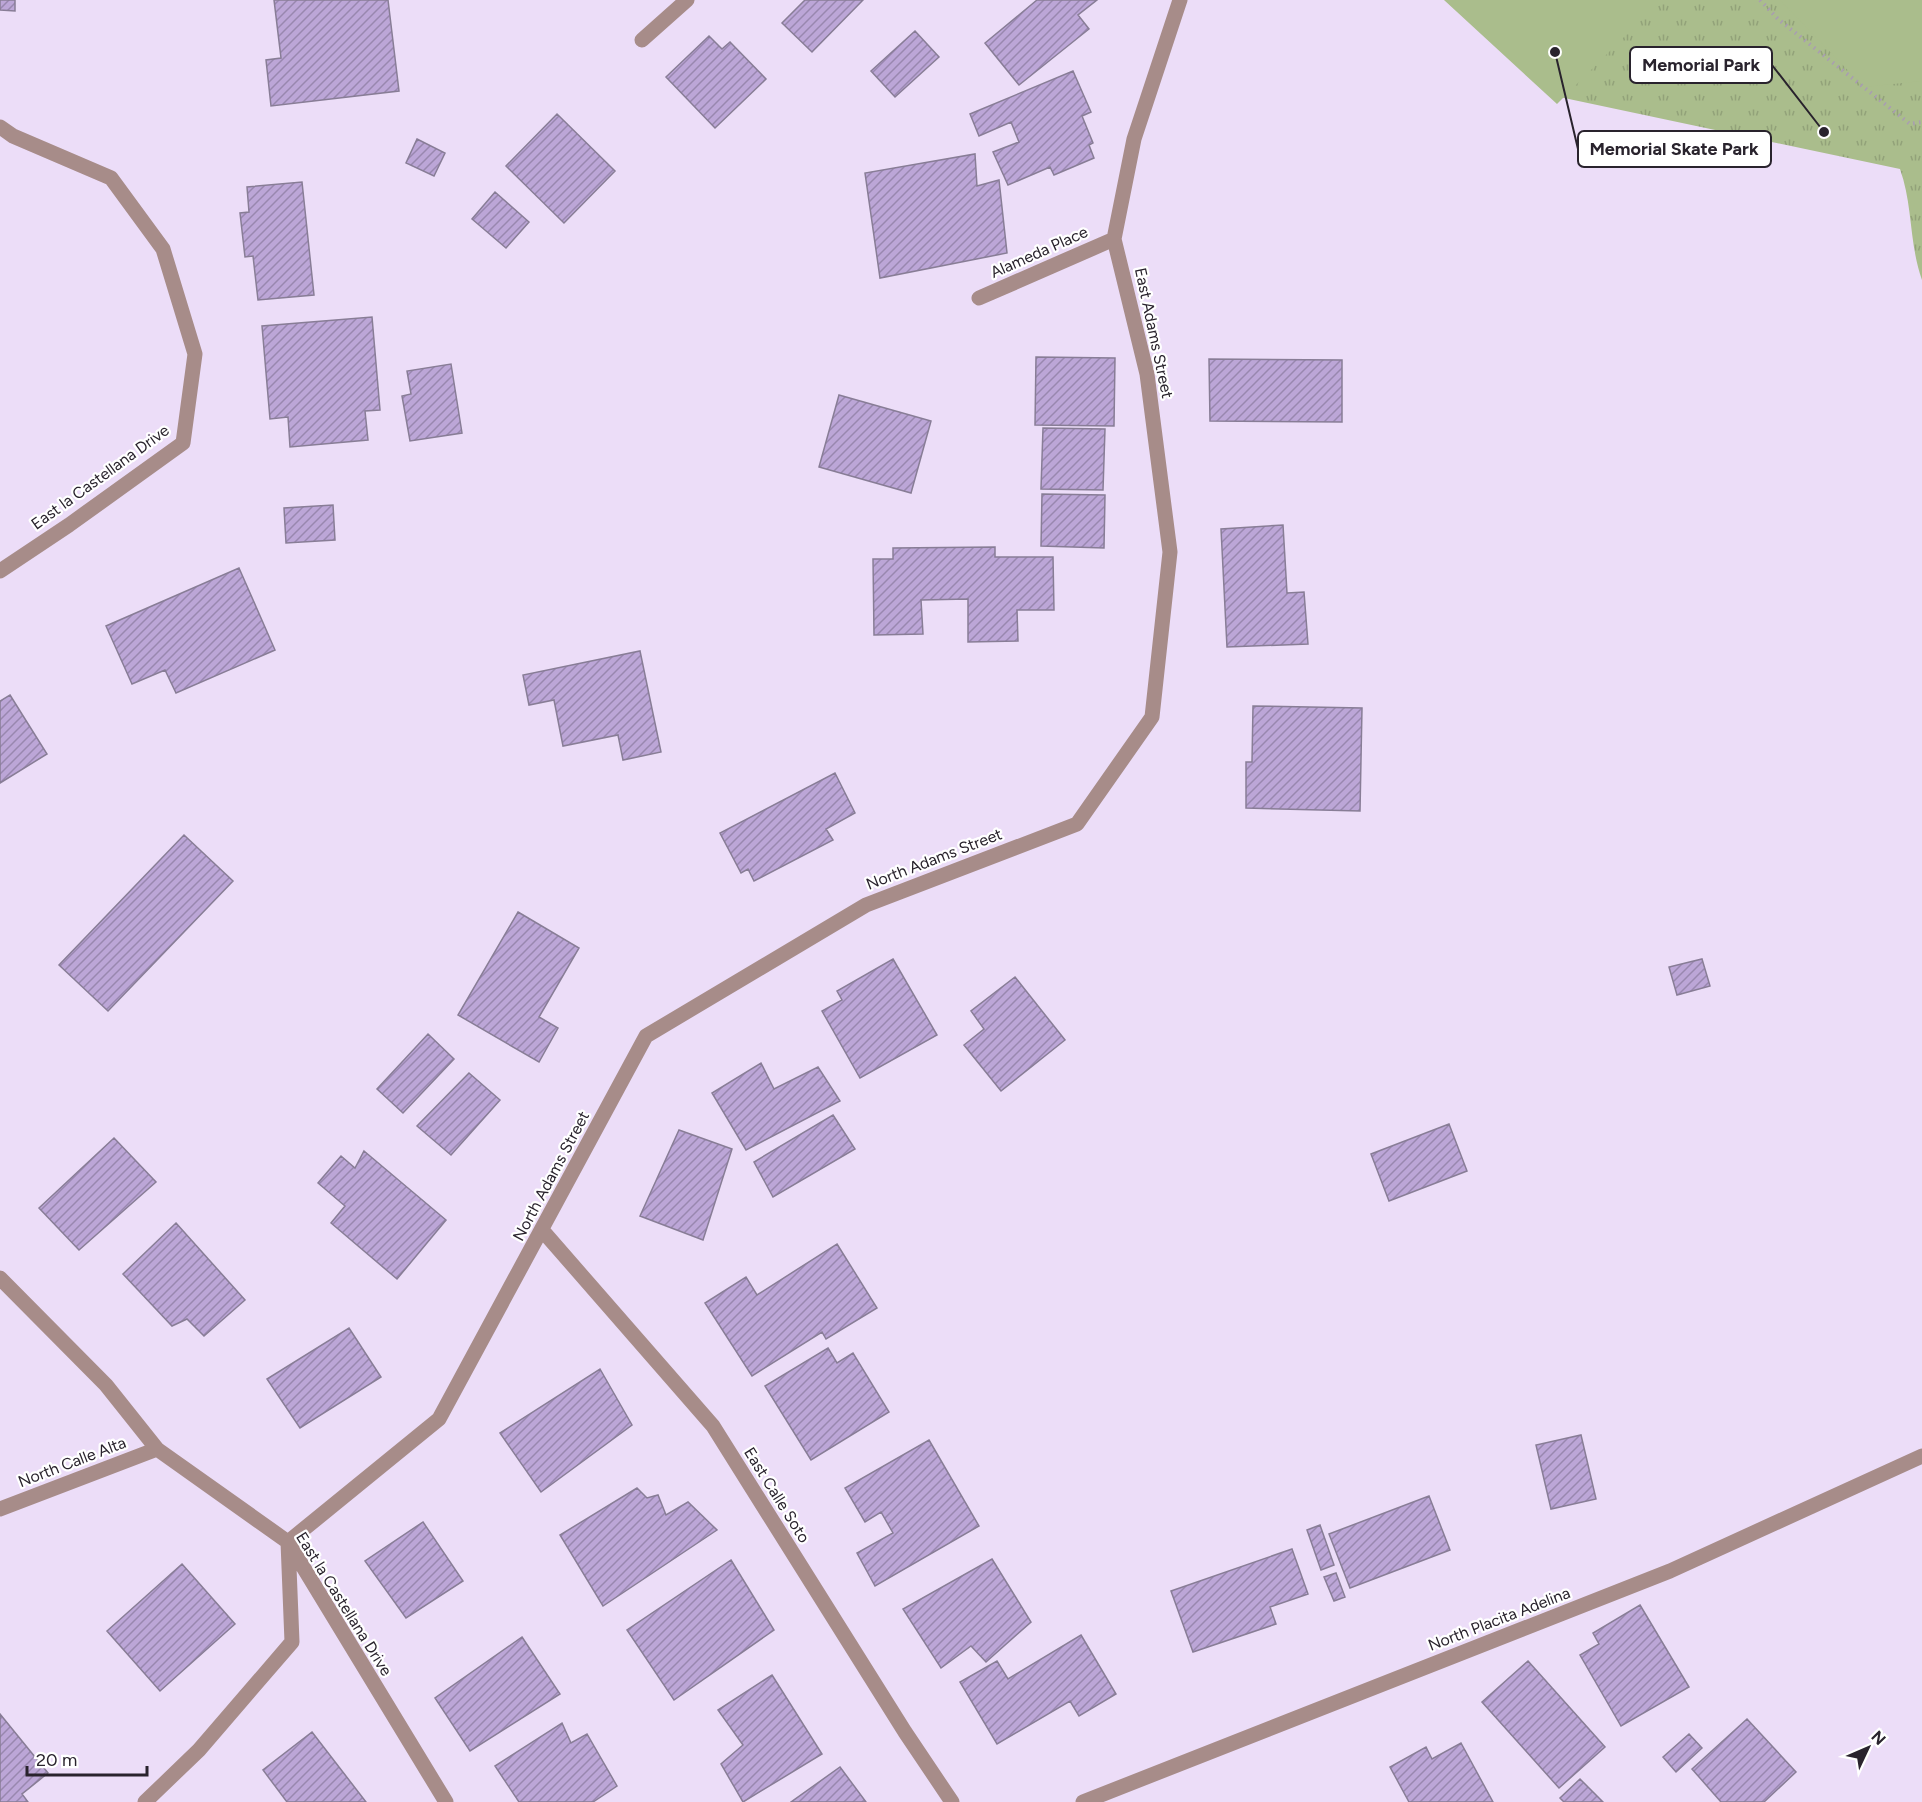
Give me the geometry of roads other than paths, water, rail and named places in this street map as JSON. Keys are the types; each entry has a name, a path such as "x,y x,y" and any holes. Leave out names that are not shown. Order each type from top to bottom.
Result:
{"street":[{"path":"642,40 687,0"},
{"name":"East Adams Street","path":"1152,717 1170,552 1148,374 1114,239 1134,139 1180,0"},
{"name":"East la Castellana Drive","path":"0,127 13,136 111,178 163,249 195,354 183,443 69,525 0,571"},
{"name":"Alameda Place","path":"979,298 1114,239"},
{"name":"North Adams Street","path":"288,1542 439,1419 646,1036 866,905 1077,824 1152,717"},
{"name":"East Calle Soto","path":"542,1230 712,1426 905,1732 952,1802"},
{"name":"East la Castellana Drive","path":"0,1278 106,1385 157,1449 288,1542 446,1802"},
{"name":"North Calle Alta","path":"0,1509 157,1449"},
{"name":"North Placita Adelina","path":"1083,1802 1670,1571 1922,1456"},
{"path":"145,1802 199,1750 292,1642 288,1542"}],"place":[{"name":"Memorial Skate Park","path":"1555,52"},
{"name":"Memorial Park","path":"1824,132"}]}
